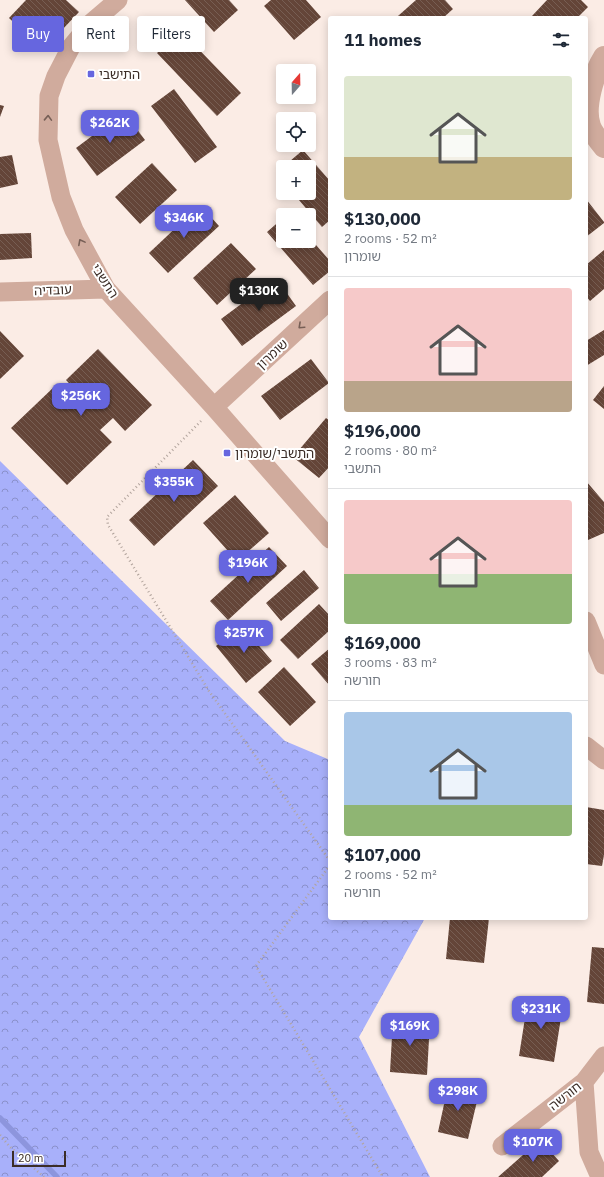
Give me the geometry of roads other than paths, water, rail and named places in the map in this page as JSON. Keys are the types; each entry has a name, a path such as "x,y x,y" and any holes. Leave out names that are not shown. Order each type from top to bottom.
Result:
{"street":[{"name":"התשבי","path":"118,0 90,24 71,47 56,76 50,96 48,140 61,197 74,230 106,289 214,407 328,537"},
{"path":"604,57 594,78 588,111 590,126 604,147"},
{"name":"עובדיה","path":"0,292 106,289"},
{"name":"שומרון","path":"214,407 328,302"},
{"path":"588,626 604,665"},
{"path":"588,748 604,760"},
{"name":"חורשה","path":"502,1146 584,1082 604,1056"},
{"path":"584,1082 589,1152 600,1177"}],"waterway":[{"path":"0,1118 57,1177"}],"place":[{"name":"התישבי","path":"91,74"},
{"name":"התשבי/שומרון","path":"227,453"}]}
